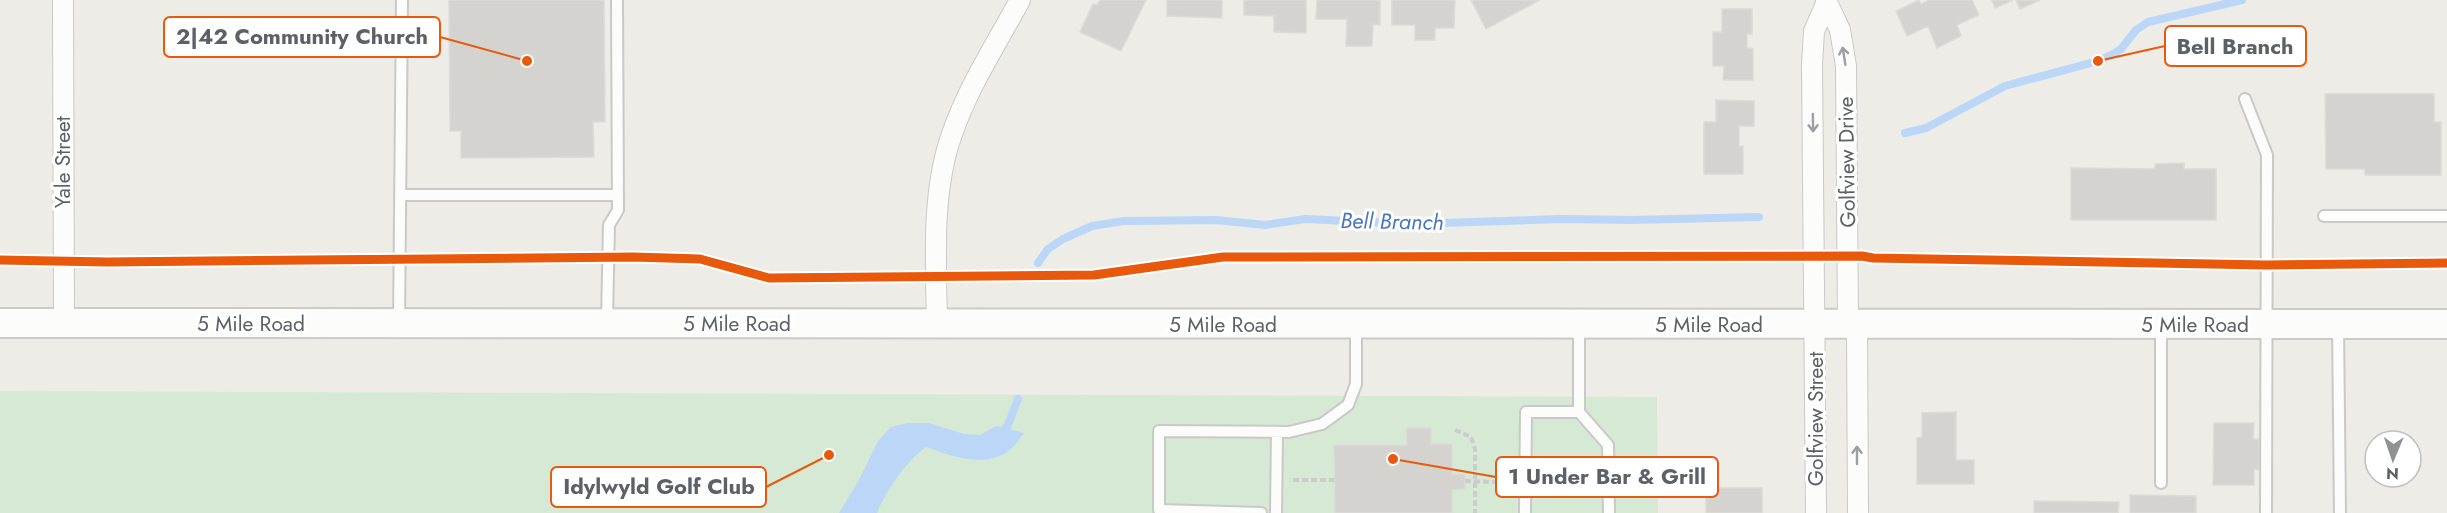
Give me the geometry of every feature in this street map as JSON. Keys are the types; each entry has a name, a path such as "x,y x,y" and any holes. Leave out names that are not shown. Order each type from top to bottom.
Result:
{"main road":[{"name":"5 Mile Road","path":"0,323 2447,324"}],"street":[{"name":"Yale Street","path":"63,0 64,324"},
{"path":"937,324 938,196 944,160 966,100 1020,0"},
{"name":"Golfview Drive","path":"1826,2 1840,30 1846,66 1858,513"},
{"name":"Golfview Drive","path":"1816,325 1812,64 1814,31 1826,2"},
{"name":"Golfview Street","path":"1816,325 1816,513"}],"lane":[{"path":"399,324 402,0"},
{"path":"607,324 609,225 618,210 617,0"},
{"path":"2245,99 2267,155 2266,513"},
{"path":"400,195 618,195"},
{"path":"2324,216 2447,216"},
{"path":"2161,324 2161,483"},
{"path":"2338,324 2340,513"},
{"path":"1261,513 1159,510 1160,431 1289,432 1322,424 1348,405 1356,384 1356,325"},
{"path":"1578,325 1579,412 1608,445 1609,513"},
{"path":"1525,513 1526,412 1579,412"},
{"path":"1276,513 1277,432"}],"path":[{"path":"1455,430 1471,437 1475,449 1475,513"},
{"path":"1276,479 1334,480"},
{"path":"1465,481 1498,482"}],"green space":[{"path":"0,391 1657,397 1658,513 0,513"}],"water":[{"path":"908,423 929,423 964,434 980,435 996,426 1024,433 1003,455 981,460 958,457 926,447 898,477 877,513 839,513 859,480 878,441 891,427"}],"building":[{"path":"449,0 604,0 605,122 593,122 594,157 461,158 461,131 450,131"},
{"path":"1100,0 1146,0 1121,51 1080,32 1093,4 1097,5"},
{"path":"1167,0 1222,0 1222,18 1167,16"},
{"path":"1244,0 1306,0 1306,33 1274,32 1274,16 1244,15"},
{"path":"1317,0 1380,0 1380,25 1373,24 1372,46 1346,46 1347,19 1316,19"},
{"path":"1392,0 1455,0 1454,28 1435,28 1435,40 1415,40 1415,25 1392,25"},
{"path":"1471,0 1540,0 1486,29"},
{"path":"1919,0 1921,4 1929,0 1972,0 1979,15 1957,25 1961,36 1937,48 1928,26 1907,36 1896,11"},
{"path":"1992,0 2013,0 1995,8"},
{"path":"2016,0 2040,0 2020,9"},
{"path":"1722,9 1752,9 1752,34 1747,34 1747,48 1753,49 1753,80 1723,80 1724,66 1713,66 1713,32 1722,32"},
{"path":"2325,94 2434,94 2434,122 2441,122 2441,175 2365,175 2365,169 2326,169"},
{"path":"1716,100 1754,101 1754,126 1739,126 1739,146 1743,146 1743,174 1704,174 1704,122 1716,122"},
{"path":"2184,163 2184,169 2216,169 2216,220 2071,220 2071,168 2155,169 2155,164"},
{"path":"1956,412 1956,460 1974,460 1974,484 1917,484 1917,438 1922,437 1922,413"},
{"path":"2214,423 2254,423 2253,439 2259,439 2259,470 2254,469 2254,485 2213,485"},
{"path":"1406,428 1431,428 1431,444 1452,444 1452,474 1465,474 1465,489 1452,490 1452,513 1335,513 1334,445 1407,445"},
{"path":"1706,488 1762,488 1762,513 1706,513"},
{"path":"2130,495 2196,496 2196,513 2130,513"},
{"path":"2034,501 2119,502 2118,513 2034,513"}],"waterway":[{"name":"Bell Branch","path":"1905,133 1926,128 2005,86 2098,61 2121,49 2136,30 2148,22 2242,0"},
{"name":"Bell Branch","path":"1038,263 1048,249 1063,239 1092,226 1124,221 1216,220 1265,225 1305,219 1412,224 1561,219 1759,217"},
{"name":"Bell Branch","path":"1000,435 1008,425 1018,399"}],"cycle path":[{"path":"0,260 108,262 633,257 700,259 769,278 1094,275 1223,257 1862,256 2266,265 2447,263"}],"place":[{"name":"2|42 Community Church","path":"527,61"},
{"name":"Bell Branch","path":"2098,61"},
{"name":"Idylwyld Golf Club","path":"829,455"},
{"name":"1 Under Bar & Grill","path":"1393,459"}]}
